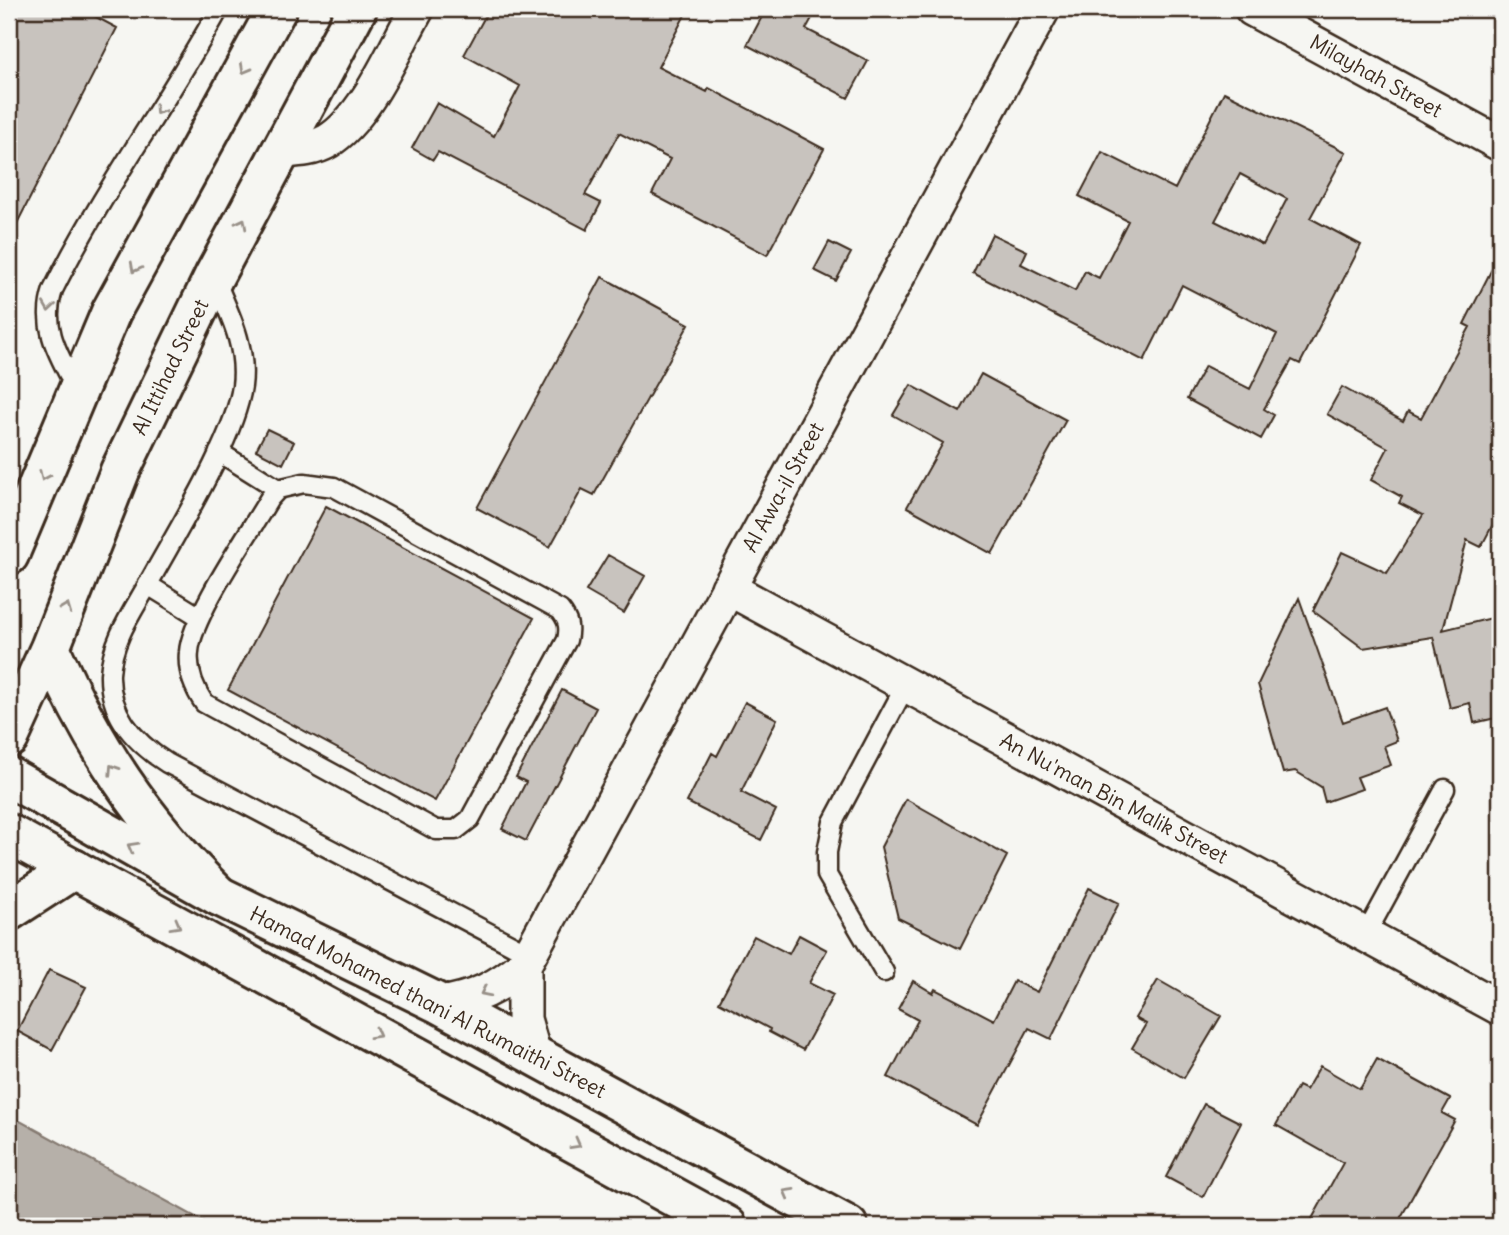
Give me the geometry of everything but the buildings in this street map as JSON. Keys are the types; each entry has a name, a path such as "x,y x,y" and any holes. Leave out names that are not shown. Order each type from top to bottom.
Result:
{"main road":[{"path":"11,548 111,312 277,9"},
{"name":"Al Ittihad Street","path":"9,738 50,648 120,471 214,276 357,9"},
{"path":"50,648 79,710 124,787 177,853 219,896"},
{"name":"Hamad Mohamed thani Al Rumaithi Street","path":"9,777 219,896 440,1004 848,1226"},
{"path":"9,834 727,1226"},
{"path":"9,911 74,869"}],"street":[{"path":"281,151 304,150 325,143 344,130 359,112 417,9"},
{"name":"Al Awa-il Street","path":"440,1004 477,996 494,988 527,960 1043,9"},
{"name":"Milayhah Street","path":"1252,9 1500,144"},
{"name":"An Nu'man Bin Malik Street","path":"728,589 1500,1008"},
{"name":"Al Awa-il Street","path":"527,960 524,1020 534,1054"}],"lane":[{"path":"78,391 50,330 48,310 53,290 97,205 178,81 219,9"},
{"path":"214,276 239,336 244,371 238,405 219,452 120,634 110,676 113,698 120,718 132,736 167,763 527,960"},
{"path":"219,452 278,489"},
{"path":"304,483 334,487 560,610 566,617 569,626 567,640 470,819 456,830 436,830 204,703 196,691 188,663 189,649 200,617 269,499 278,489 304,483"},
{"path":"148,584 200,617"},
{"path":"884,972 827,875 827,852 833,822 906,685"},
{"path":"1366,934 1445,789"}],"shaded area":[{"path":"9,1115 212,1226 9,1226"}]}
